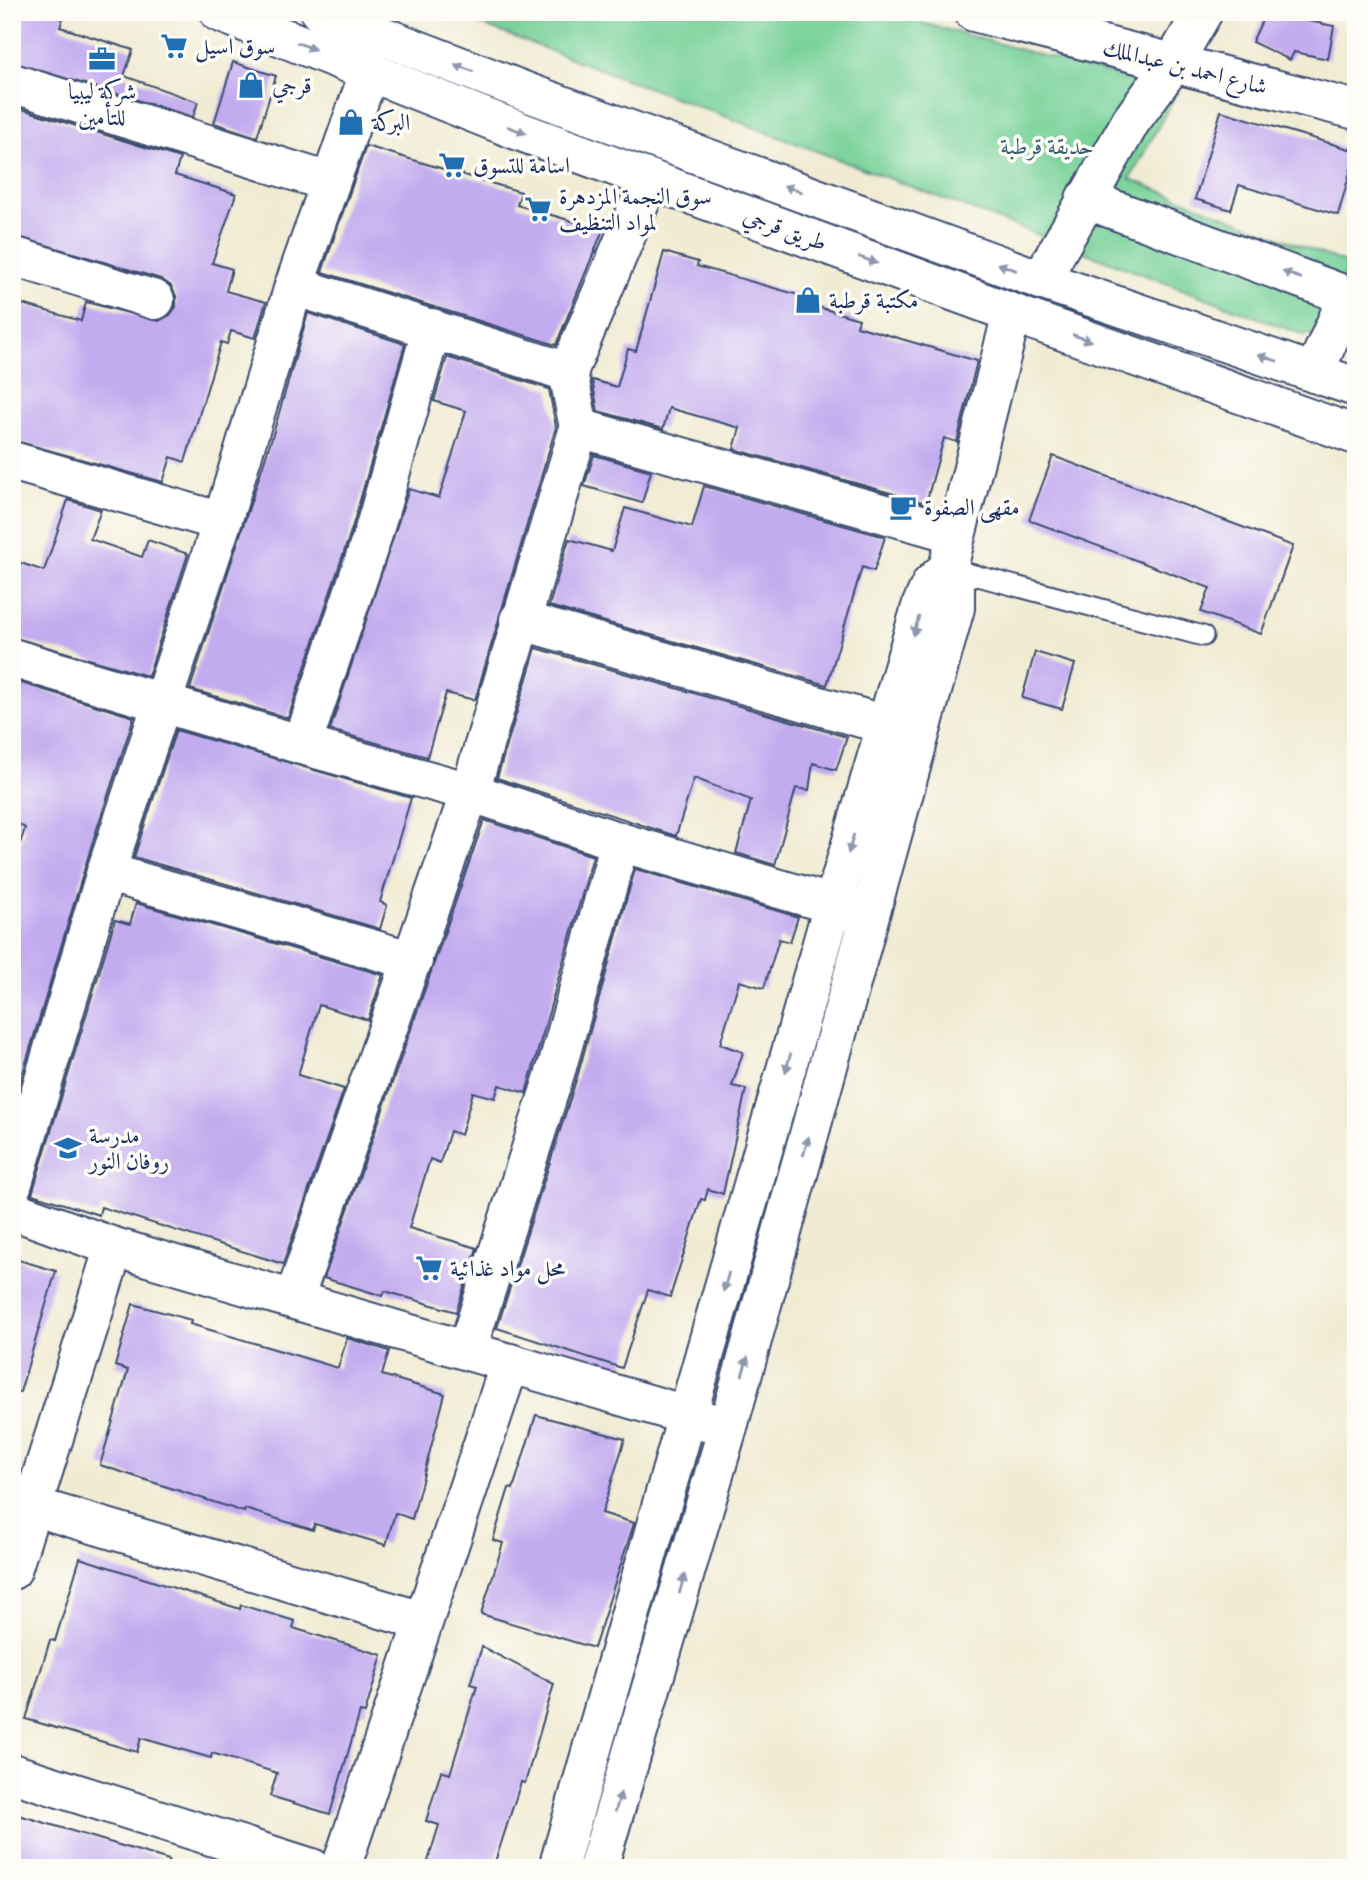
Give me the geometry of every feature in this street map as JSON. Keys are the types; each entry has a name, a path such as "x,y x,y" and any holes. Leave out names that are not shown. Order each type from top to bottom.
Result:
{"main road":[{"name":"طريق قرجي","path":"219,12 519,131 1012,313 1356,435"},
{"name":"طريق قرجي","path":"320,12 529,93 1041,280 1356,387"},
{"name":"شارع احمد بن عبدالملك","path":"974,12 1172,65 1356,110"},
{"path":"1041,280 1130,121 1172,65 1203,12"},
{"path":"12,1186 106,872 222,522 294,286 370,70"},
{"path":"12,83 329,182"},
{"path":"294,1299 470,792 519,620 579,428 568,372 650,179"},
{"path":"1085,199 1352,297 1314,373"},
{"path":"12,256 155,300"},
{"path":"294,286 568,372"},
{"path":"558,1868 833,905 925,594 952,551 1012,313"},
{"path":"302,745 373,534 432,328"},
{"path":"579,428 952,551"},
{"path":"12,461 222,522"},
{"path":"598,1868 728,1427 955,608 952,551"},
{"path":"519,620 886,725"},
{"path":"12,658 470,792 620,842 871,915"},
{"path":"467,1350 557,1067 620,842"},
{"path":"106,872 413,961"},
{"path":"12,1210 114,1247 728,1427"},
{"path":"12,1570 35,1507 114,1247"},
{"path":"341,1868 510,1363"},
{"path":"35,1507 422,1621"},
{"path":"12,1773 312,1868"}],"lane":[{"path":"952,551 1203,636"}],"green space":[{"name":"حديقة قرطبة","path":"448,12 882,12 1177,92 1130,179 1348,264 1321,333 1304,335"}],"building":[{"path":"12,12 65,12 60,27 133,50 124,76 198,102 193,117 12,62"},
{"path":"1266,12 1312,12 1308,21 1334,26 1328,59 1294,52 1290,60 1252,42"},
{"path":"233,62 276,76 257,137 214,123"},
{"path":"12,106 180,158 175,175 236,194 212,263 232,269 226,291 266,302 255,338 231,331 227,344 221,342 185,462 171,457 163,482 12,440 12,301 81,321 86,302 159,321 170,315 176,307 176,296 171,286 161,279 12,235"},
{"path":"1221,111 1356,151 1338,215 1239,185 1231,210 1195,199"},
{"path":"366,146 521,192 517,205 603,230 556,345 322,272"},
{"path":"664,252 698,262 697,266 816,300 814,306 859,319 857,326 977,361 957,442 944,438 926,503 734,449 740,428 669,408 663,429 598,411 592,380 617,387 628,349 636,351"},
{"path":"308,313 405,344 352,528 288,718 190,689 273,434"},
{"path":"447,357 549,389 556,427 475,700 446,693 427,757 330,730 409,489 439,498 466,411 434,401"},
{"path":"594,455 651,471 642,503 584,486"},
{"path":"1053,456 1293,546 1261,634 1201,612 1210,588 1029,520"},
{"path":"704,486 885,537 874,571 862,567 827,685 549,606 569,539 612,551 625,508 692,527"},
{"path":"68,500 101,510 90,539 142,557 148,540 188,554 148,676 12,637 12,560 44,571"},
{"path":"536,648 847,737 836,770 813,763 809,790 796,788 775,865 736,853 751,800 694,778 676,836 497,778"},
{"path":"1035,652 1075,664 1062,709 1022,698"},
{"path":"18,682 134,717 92,844 12,1109 12,869 25,828 12,820 12,699"},
{"path":"176,730 411,798 380,902 387,905 380,929 134,857"},
{"path":"484,820 593,856 526,1093 499,1085 495,1098 473,1092 461,1135 450,1131 440,1163 430,1159 409,1228 477,1248 456,1312 385,1291 383,1296 324,1278"},
{"path":"635,869 798,917 790,942 779,939 764,988 739,981 720,1044 743,1052 732,1086 746,1089 723,1194 708,1189 705,1200 701,1199 670,1297 648,1290 622,1368 497,1328 578,1074"},
{"path":"136,903 383,975 368,1020 319,1005 298,1075 344,1089 283,1264 101,1207 99,1215 32,1194 115,920 130,924"},
{"path":"12,1258 56,1271 20,1392 12,1391"},
{"path":"133,1304 191,1320 190,1324 338,1368 347,1338 389,1351 382,1375 445,1394 412,1519 395,1513 386,1545 315,1524 313,1530 245,1509 244,1512 100,1465 128,1370 115,1366"},
{"path":"536,1415 625,1439 602,1513 634,1523 594,1648 481,1614 503,1543 493,1540 509,1488 513,1489"},
{"path":"80,1558 240,1609 241,1605 295,1621 293,1628 382,1655 365,1713 360,1712 330,1814 270,1796 277,1773 212,1753 211,1758 141,1738 137,1752 26,1719 50,1640 55,1641"},
{"path":"482,1647 554,1684 525,1783 521,1782 493,1868 426,1868 439,1825 426,1821 441,1771 450,1774 477,1686 470,1684"},
{"path":"12,1813 169,1860 168,1868 12,1868"}],"place":[{"name":"سوق اسيل","path":"174,46"},
{"name":"شركة ليبيا للتأمين","path":"102,59"},
{"name":"قرجي","path":"251,85"},
{"name":"البركة","path":"351,122"},
{"name":"اسامة للتسوق","path":"452,165"},
{"name":"سوق النجمة المزدهرة لمواد التنظيف","path":"538,209"},
{"name":"مكتبة قرطبة","path":"808,300"},
{"name":"مقهى الصفوة","path":"903,507"},
{"name":"مدرسة روفان النور","path":"68,1148"},
{"name":"محل مواد غذائية","path":"429,1268"}]}
